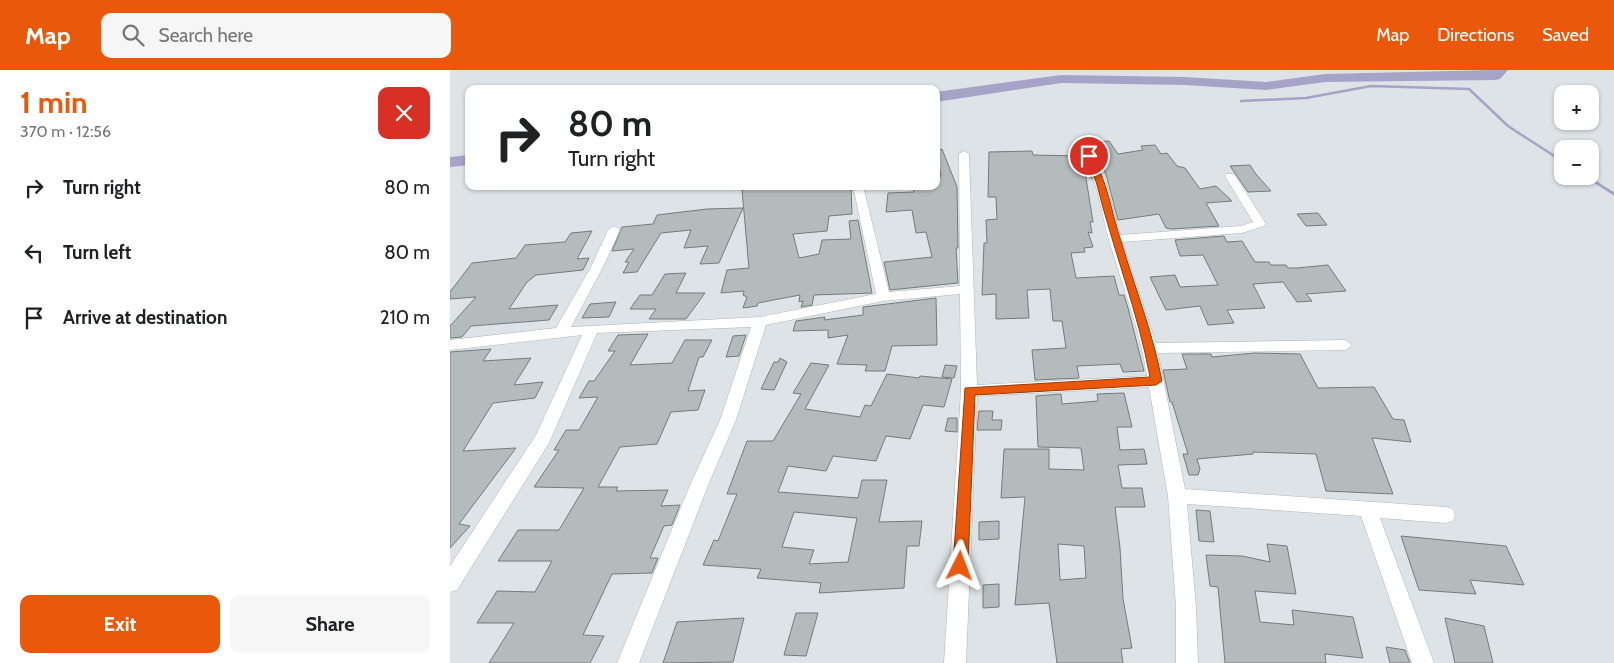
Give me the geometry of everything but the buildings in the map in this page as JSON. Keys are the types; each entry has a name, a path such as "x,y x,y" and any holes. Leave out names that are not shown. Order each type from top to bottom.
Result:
{"street":[{"path":"955,663 969,391 964,154"},
{"path":"1089,156 1098,175 1115,239 1150,348 1176,496 1186,607 1187,663"},
{"path":"1115,239 1242,229 1260,224 1230,176"},
{"path":"859,190 883,297"},
{"path":"561,332 597,267 614,230"},
{"path":"450,345 592,329 760,322 883,297 966,289"},
{"path":"628,663 700,483 728,420 760,322"},
{"path":"450,583 543,438 592,329"},
{"path":"1150,348 1345,345"},
{"path":"969,391 1156,381"},
{"path":"1176,496 1368,508 1446,515"},
{"path":"1368,508 1423,663"}],"waterway":[{"path":"940,96 1061,79 1185,81 1266,86 1325,78 1495,76 1501,70"},
{"path":"1241,101 1306,98 1371,86 1469,89 1508,126 1554,156"},
{"path":"450,162 465,160"},
{"path":"1599,184 1614,194"}],"route":[{"path":"960,566 969,391 1156,381 1150,348 1115,239 1098,175 1089,156"}]}
